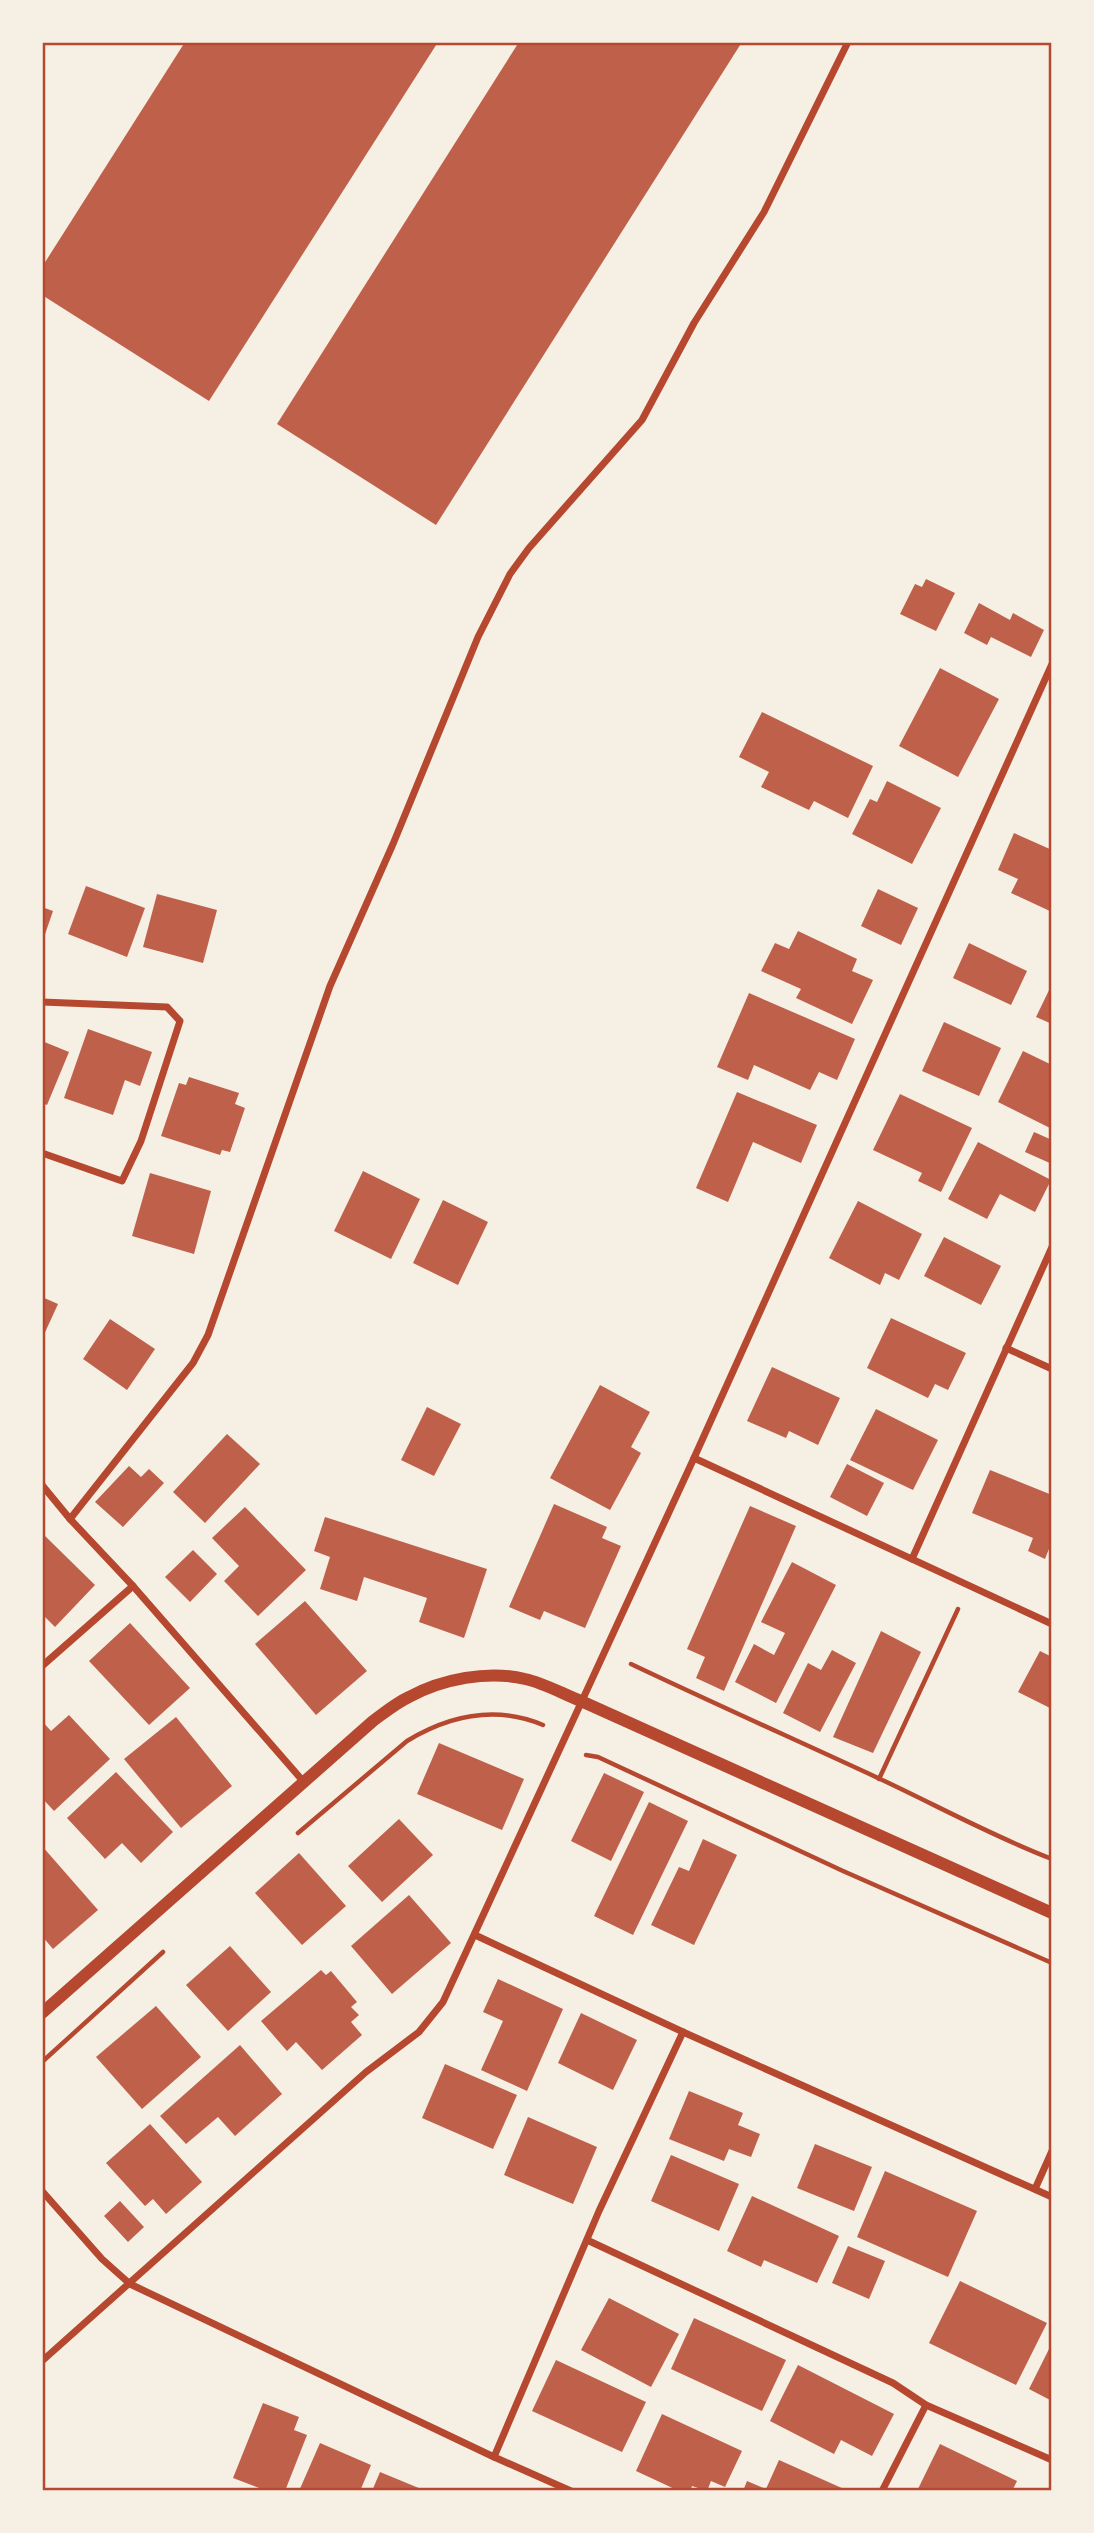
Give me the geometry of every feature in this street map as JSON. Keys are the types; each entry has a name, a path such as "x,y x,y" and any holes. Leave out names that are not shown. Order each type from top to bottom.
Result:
{"street":[{"path":"70,1519 193,1363 208,1335 338,965 393,844 478,637 510,575 529,548 642,419 694,323 764,212 848,42"},
{"path":"42,2361 366,2072 419,2032 443,2001 694,1458 1052,664"},
{"path":"42,1002 167,1007 180,1021 141,1141 122,1181 42,1153"},
{"path":"912,1559 1052,1247"},
{"path":"1006,1348 1052,1369"},
{"path":"694,1458 1052,1624"},
{"path":"42,1485 303,1781"},
{"path":"42,1665 133,1586"},
{"path":"42,2013 373,1721 408,1697 433,1686 463,1678 495,1676 525,1679 581,1701 1052,1913"},
{"path":"475,1935 683,2032 1052,2197"},
{"path":"494,2457 587,2240 683,2032"},
{"path":"1035,2189 1052,2151"},
{"path":"42,2191 102,2259 130,2284 571,2491"},
{"path":"587,2240 893,2383 926,2404 1052,2460"},
{"path":"882,2491 926,2404"}],"path":[{"path":"879,1779 969,1586"},
{"path":"603,1651 879,1779 1007,1842 1052,1859"}],"building":[{"path":"185,42 438,42 209,401 42,295 42,267"},
{"path":"519,42 742,42 436,525 277,424"},
{"path":"926,579 955,593 936,631 900,614 915,584 922,587"},
{"path":"979,603 1010,620 1013,613 1044,630 1031,657 991,637 987,645 964,633"},
{"path":"940,668 999,699 958,777 899,746"},
{"path":"762,712 873,766 848,818 814,801 809,810 761,787 769,772 739,757"},
{"path":"887,781 941,808 912,864 852,834 870,799 877,802"},
{"path":"1014,833 1052,850 1052,912 1011,893 1018,879 998,870"},
{"path":"86,886 145,908 127,957 68,934"},
{"path":"878,889 918,908 901,945 861,926"},
{"path":"157,894 217,910 203,963 143,947"},
{"path":"42,907 53,911 42,943"},
{"path":"798,931 857,959 852,971 873,980 852,1024 796,998 801,989 761,971 775,943 789,949"},
{"path":"969,943 1027,971 1011,1005 953,978"},
{"path":"1052,984 1052,1024 1036,1017"},
{"path":"749,993 855,1039 837,1080 819,1072 810,1090 754,1065 748,1080 717,1067"},
{"path":"944,1022 1001,1048 979,1096 922,1071"},
{"path":"88,1029 152,1052 140,1086 125,1080 113,1115 64,1098"},
{"path":"42,1041 69,1052 47,1105 42,1103"},
{"path":"1023,1051 1052,1065 1052,1129 998,1102"},
{"path":"189,1077 239,1093 235,1104 245,1108 230,1152 222,1150 220,1155 161,1136 179,1083 186,1085"},
{"path":"737,1092 817,1125 801,1163 753,1142 728,1202 696,1188"},
{"path":"900,1094 972,1128 941,1192 918,1181 922,1173 873,1150"},
{"path":"1034,1132 1052,1140 1052,1164 1025,1152"},
{"path":"978,1142 1051,1180 1035,1212 1000,1194 987,1219 948,1199"},
{"path":"363,1171 420,1199 391,1259 334,1231"},
{"path":"150,1173 211,1191 194,1254 132,1236"},
{"path":"443,1200 488,1222 458,1285 413,1263"},
{"path":"858,1201 922,1234 899,1280 885,1273 880,1285 829,1258"},
{"path":"944,1237 1001,1266 981,1305 924,1276"},
{"path":"42,1297 58,1304 42,1339"},
{"path":"891,1318 966,1353 948,1390 935,1384 928,1398 867,1368"},
{"path":"110,1319 155,1349 127,1390 83,1359"},
{"path":"772,1367 840,1398 818,1445 789,1431 786,1438 747,1421"},
{"path":"600,1385 650,1412 631,1447 641,1453 610,1510 550,1478"},
{"path":"427,1407 461,1424 434,1476 401,1460"},
{"path":"876,1409 938,1440 913,1490 850,1460"},
{"path":"227,1434 260,1464 205,1523 173,1492"},
{"path":"847,1464 884,1483 867,1516 830,1497"},
{"path":"129,1466 141,1477 149,1469 164,1483 123,1527 95,1502"},
{"path":"990,1470 1052,1495 1052,1541 1045,1559 1028,1551 1033,1538 972,1513"},
{"path":"554,1504 607,1527 602,1538 621,1546 585,1628 544,1611 540,1620 509,1607"},
{"path":"750,1506 796,1526 724,1691 696,1678 705,1657 687,1649"},
{"path":"245,1507 306,1570 258,1616 224,1581 239,1566 212,1538"},
{"path":"325,1517 487,1569 464,1638 419,1622 427,1598 364,1577 357,1601 320,1589 330,1557 314,1551"},
{"path":"42,1533 95,1585 55,1627 42,1614"},
{"path":"193,1550 217,1574 190,1602 165,1577"},
{"path":"792,1562 836,1585 776,1703 735,1682 754,1644 774,1655 785,1633 761,1622"},
{"path":"305,1601 367,1671 316,1715 255,1644"},
{"path":"130,1623 190,1688 149,1725 89,1661"},
{"path":"881,1631 921,1652 873,1753 833,1737"},
{"path":"832,1650 856,1663 820,1732 783,1713 808,1663 821,1670"},
{"path":"1040,1651 1052,1657 1052,1709 1018,1692"},
{"path":"69,1715 110,1759 54,1811 42,1798 42,1721 51,1731"},
{"path":"176,1717 232,1786 181,1828 124,1759"},
{"path":"439,1743 524,1779 502,1830 417,1794"},
{"path":"116,1772 173,1832 141,1863 122,1843 105,1859 67,1818"},
{"path":"604,1773 644,1792 611,1861 571,1841"},
{"path":"649,1802 688,1821 633,1935 594,1916"},
{"path":"399,1819 433,1855 382,1902 348,1866"},
{"path":"703,1839 737,1855 694,1945 651,1925 679,1867 689,1871"},
{"path":"42,1846 98,1910 53,1949 42,1936"},
{"path":"299,1853 346,1906 302,1945 255,1893"},
{"path":"409,1895 451,1943 392,1994 351,1946"},
{"path":"230,1946 271,1992 228,2031 186,1985"},
{"path":"321,1970 326,1975 331,1971 357,2002 351,2007 359,2015 351,2022 362,2035 322,2070 296,2042 287,2051 261,2021"},
{"path":"498,1979 563,2009 527,2091 481,2070 503,2021 483,2012"},
{"path":"156,2006 201,2057 142,2109 96,2057"},
{"path":"581,2013 637,2040 613,2090 558,2063"},
{"path":"240,2045 282,2094 235,2136 218,2117 186,2144 160,2116"},
{"path":"445,2064 517,2095 493,2149 422,2118"},
{"path":"689,2091 743,2113 738,2125 760,2134 751,2157 729,2149 724,2161 669,2139"},
{"path":"528,2117 597,2147 573,2204 504,2175"},
{"path":"150,2124 202,2182 166,2214 153,2199 145,2206 106,2163"},
{"path":"815,2144 872,2167 854,2211 797,2188"},
{"path":"671,2155 739,2184 719,2231 651,2201"},
{"path":"885,2171 977,2211 948,2277 857,2237"},
{"path":"752,2196 839,2236 817,2283 764,2260 761,2267 727,2251"},
{"path":"120,2201 144,2227 128,2242 104,2216"},
{"path":"848,2246 885,2261 869,2299 832,2283"},
{"path":"960,2281 1047,2323 1016,2385 929,2343"},
{"path":"609,2298 679,2334 651,2387 581,2350"},
{"path":"694,2318 786,2360 762,2411 671,2369"},
{"path":"1052,2343 1052,2401 1029,2389"},
{"path":"556,2360 646,2402 622,2452 532,2411"},
{"path":"798,2365 894,2414 872,2456 841,2440 834,2454 770,2421"},
{"path":"263,2403 299,2417 294,2430 307,2435 285,2491 267,2491 233,2478"},
{"path":"662,2414 742,2451 725,2487 711,2481 707,2491 692,2486 690,2491 679,2491 636,2471"},
{"path":"320,2443 371,2465 360,2491 299,2491"},
{"path":"940,2444 1017,2481 1012,2491 917,2491"},
{"path":"779,2460 844,2489 743,2491 747,2481 766,2489"},
{"path":"380,2472 426,2491 372,2491"}]}
